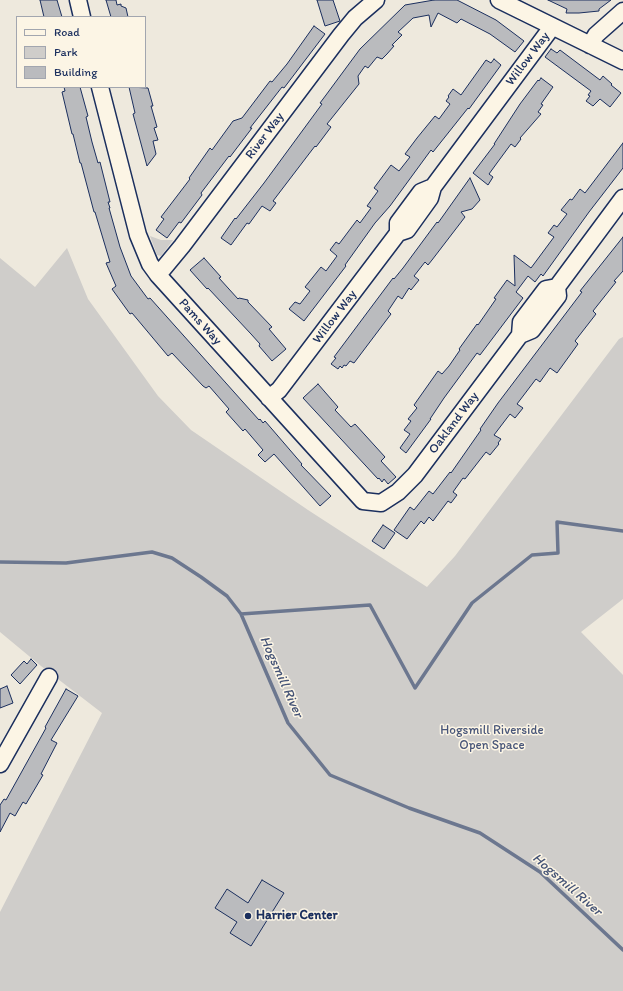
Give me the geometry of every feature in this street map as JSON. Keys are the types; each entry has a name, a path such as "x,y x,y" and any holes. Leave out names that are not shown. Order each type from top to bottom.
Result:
{"street":[{"path":"78,0 82,16"},
{"name":"River Way","path":"158,275 182,246 354,18 376,0"},
{"path":"499,0 623,61"},
{"path":"590,45 596,35 623,11"},
{"name":"Willow Way","path":"269,398 279,390 398,233 398,223 422,192 433,187 552,27"},
{"name":"Pams Way","path":"100,88 138,235 148,258 158,275 360,498 368,502 381,503"},
{"name":"Oakland Way","path":"381,503 398,492 415,475 520,335 532,330 558,296 556,287 623,198"},
{"path":"3,752 49,677"}],"green space":[{"path":"150,236 161,240 173,240 161,256 157,255"},
{"name":"Hogsmill Riverside Open Space","path":"67,248 88,299 158,396 191,430 308,510 427,587 455,556 619,339 623,337 623,599 581,632 623,675 623,991 0,991 0,912 102,713 0,632 0,258 35,287"}],"building":[{"path":"40,0 57,0 62,16 44,16"},
{"path":"106,0 116,0 117,5 121,4 121,6 126,8 128,16 111,16"},
{"path":"317,0 333,0 340,21 325,26"},
{"path":"434,0 457,0 496,20 524,41 515,52 490,34 461,19 457,23 438,13 431,27 429,15 413,18 398,32 402,35 392,45 394,46 382,59 377,57 368,68 365,66 358,76 359,84 327,124 331,127 273,201 276,203 270,211 262,206 231,245 221,238 235,218 236,219 264,183 360,49 405,5"},
{"path":"548,0 611,0 599,9 599,11 566,13 567,9"},
{"path":"314,26 325,34 284,88 282,87 250,128 252,128 201,193 202,195 181,223 179,222 167,238 156,230 164,219 161,217 190,179 189,178 210,148 212,150 233,121 242,118 270,81 272,82 287,64"},
{"path":"551,49 557,53 560,50 600,80 603,76 612,84 611,85 621,93 610,107 600,99 593,106 586,101 590,96 588,95 591,91 545,57"},
{"path":"494,59 501,65 469,109 468,108 433,152 431,150 390,206 375,223 345,265 346,266 304,321 289,309 295,302 300,304 310,291 305,287 321,267 326,271 337,256 330,250 336,242 339,244 357,220 360,223 371,208 367,206 378,191 374,188 391,165 399,171 410,157 405,154 417,138 435,116 439,119 450,104 446,101 453,89 461,95 486,60 491,63"},
{"path":"541,78 553,87 541,104 543,105 538,112 541,114 520,138 521,139 515,147 511,144 489,174 493,177 488,185 473,173 495,144 520,104"},
{"path":"64,88 80,88 88,116 86,117 92,142 98,163 100,162 110,202 108,202 109,208 120,247 131,276 148,299 150,298 259,420 260,419 263,423 265,421 302,464 301,465 331,496 320,506 274,454 265,462 258,455 263,450 245,429 243,431 226,412 229,409 209,386 206,388 203,386 172,353 168,356 132,313 130,314 112,289 116,286 106,263 110,262 72,134 62,92 65,91"},
{"path":"129,88 148,88 157,127 154,128 158,140 153,141 156,154 147,166 133,114 135,113"},
{"path":"623,143 623,168 543,276 541,274 535,282 528,276 516,292 523,298 480,355 477,353 406,453 400,448 410,434 404,430 411,421 408,419 417,408 414,405 438,371 442,374 449,366 460,350 459,349 496,299 494,298 507,280 515,286 514,255 531,268 554,237 548,233 554,225 557,227 567,214 561,210 570,199 572,200 580,189 585,193"},
{"path":"470,178 480,200 472,209 461,212 465,217 428,265 425,262 414,276 419,280 411,290 409,288 402,299 398,296 388,311 391,314 354,363 350,361 346,366 344,365 342,368 340,366 338,369 331,364 336,358 334,357 393,278 394,279 403,268 437,222 438,223"},
{"path":"623,237 623,271 593,311 596,314 575,341 578,344 557,373 550,368 540,382 536,379 517,404 523,408 515,418 510,414 494,435 501,439 498,443 499,444 490,455 486,452 465,479 463,478 453,492 457,495 451,503 448,501 433,521 429,517 424,524 421,521 407,539 394,530 410,507 414,510 429,491 433,494 450,472 451,473 498,403 582,292 580,291"},
{"path":"204,258 221,277 219,278 238,299 248,300 248,302 272,327 269,329 286,349 272,361 251,334 190,270"},
{"path":"318,384 338,407 335,410 351,427 355,424 385,457 381,461 396,477 388,484 384,479 382,482 379,478 378,479 303,398"},
{"path":"383,525 395,533 384,549 372,541"},
{"path":"31,659 37,665 20,684 11,675 24,661 27,664"},
{"path":"7,686 13,703 0,708 0,689"},
{"path":"66,689 78,696 51,740 57,743 41,774 43,775 26,804 23,802 15,816 10,813 0,832 0,805 4,799 6,800"},
{"name":"Harrier Center","path":"262,880 284,893 251,946 230,933 237,922 215,908 227,889 248,903"}],"waterway":[{"path":"241,614 370,605 415,688 472,603 532,555 558,553 557,522 623,531"},
{"name":"Hogsmill River","path":"0,562 66,563 152,552 172,558 227,596 241,614 288,723 330,775 409,808 480,833 540,872 623,950"}],"place":[{"name":"Harrier Center","path":"248,916"}]}
